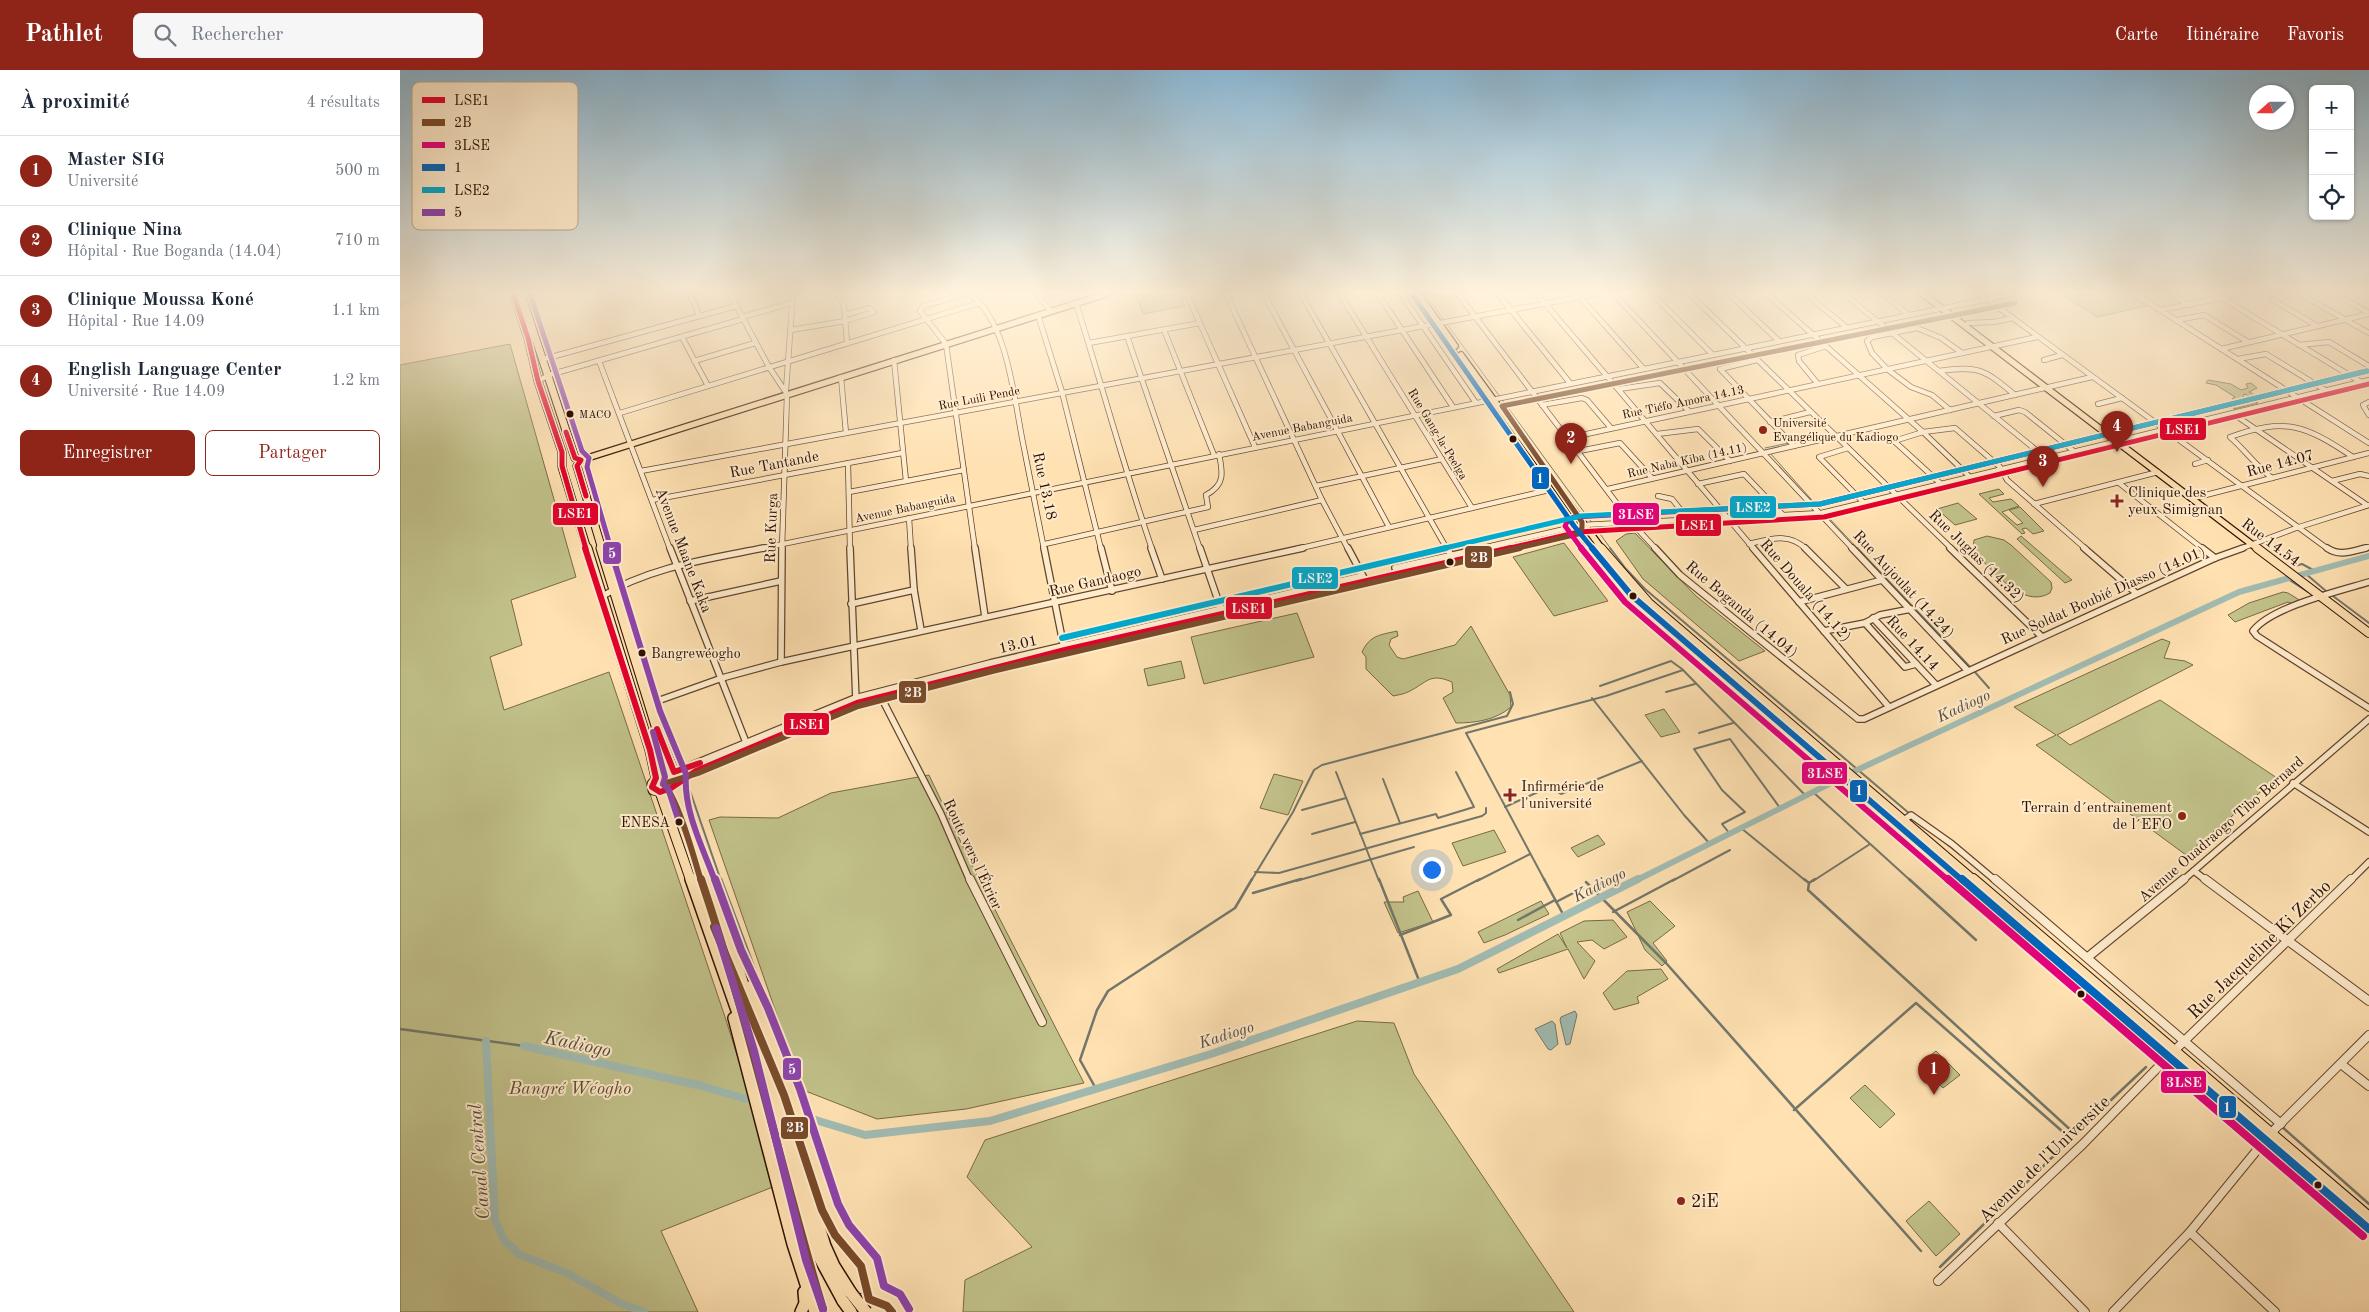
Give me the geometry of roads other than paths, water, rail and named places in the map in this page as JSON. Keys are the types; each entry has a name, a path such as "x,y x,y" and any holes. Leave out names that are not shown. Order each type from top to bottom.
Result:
{"highway":[{"path":"531,352 538,381 562,452 563,466 601,597 650,750 656,778 652,787 660,792 766,1093 816,1251 847,1304 866,1312"},
{"path":"542,352 560,416 578,462 649,704 674,772 679,778 676,785 660,792"},
{"path":"563,466 578,462"},
{"path":"656,778 665,773 674,772"},
{"path":"676,785 683,816 734,953 825,1246 847,1304"},
{"path":"734,953 792,1092 830,1207 842,1230 869,1262 874,1277 876,1294"},
{"path":"718,959 802,1272 815,1312"},
{"path":"801,1312 805,1303 802,1272"}],"main road":[{"path":"578,462 787,392 920,352"},
{"path":"1456,352 1611,573 1631,595 1836,766 2172,1053 2369,1229"},
{"name":"Rue 14.54","path":"2002,352 2158,472 2324,596 2369,627"},
{"path":"1491,400 1549,490 1581,529"},
{"path":"2122,443 2198,497 2255,544"},
{"name":"Rue 14.54","path":"2324,596 2369,633"},
{"path":"2268,1137 2369,1217"},
{"path":"847,1304 876,1294 886,1295 894,1299 900,1312"}],"street":[{"path":"544,359 569,352"},
{"path":"538,381 549,375 630,352"},
{"path":"689,352 708,386"},
{"path":"694,361 725,352"},
{"path":"761,352 787,392"},
{"name":"Rue Kurga","path":"781,662 781,581 790,352"},
{"path":"620,413 818,352"},
{"path":"947,352 985,617"},
{"name":"Rue 13.18","path":"1003,352 1045,544 1064,648"},
{"path":"1050,352 1062,392 1112,591"},
{"path":"1092,352 1126,473 1162,579"},
{"path":"1132,352 1222,612"},
{"path":"1045,544 1208,507 1206,495 1219,489 1224,478 1173,352"},
{"path":"1214,352 1255,447"},
{"path":"1254,352 1322,500 1364,578"},
{"name":"Rue Luili Pende","path":"641,471 1281,352"},
{"path":"1294,352 1360,477 1389,527"},
{"path":"1333,352 1452,557"},
{"name":"Rue Gang-la-Peelga","path":"1376,352 1472,508"},
{"path":"1417,352 1453,407"},
{"path":"1441,352 1476,403"},
{"name":"Rue Boganda (14.04)","path":"1502,352 1633,524 1688,583 1853,717"},
{"path":"1545,352 1570,383"},
{"name":"Rue Douala (14.12)","path":"1587,352 1889,706"},
{"path":"1629,352 1643,368"},
{"name":"Rue Aujoulat (14.24)","path":"1669,352 1968,671"},
{"name":"Avenue Babanguida","path":"601,597 614,589 677,565 1722,352"},
{"name":"Rue Juglas (14.32)","path":"1750,352 2041,636"},
{"path":"1803,352 1798,355 1801,363 1818,384"},
{"path":"1833,352 1910,420 1975,481"},
{"path":"1872,352 1888,369 1911,387 1932,395 1950,410"},
{"path":"1915,352 2046,458"},
{"name":"Rue Tiéfo Amora 14.13","path":"1568,438 1967,352"},
{"path":"2058,352 2208,460 2296,528 2337,554 2369,547"},
{"path":"2226,352 2369,443"},
{"path":"2311,352 2368,385"},
{"path":"2346,352 2369,366"},
{"path":"2238,360 2266,354 2325,390"},
{"path":"2044,360 2062,355"},
{"path":"894,360 906,481"},
{"path":"1757,360 1720,368 1747,399 1794,446"},
{"name":"Avenue Maane Kaka","path":"599,361 690,602 748,746"},
{"path":"1939,371 1965,366 1975,368 1984,372 2015,395"},
{"path":"842,377 846,433"},
{"name":"Rue Naba Kiba (14.11)","path":"1608,489 2092,377"},
{"path":"2300,399 2325,390 2369,380"},
{"path":"1619,389 1654,383 1664,385 1689,411"},
{"path":"1633,524 1688,519 1731,520 1822,515 1970,477 2122,443 2300,399 2368,385"},
{"path":"1542,405 1579,398 1587,400 1611,428"},
{"path":"2098,404 2122,398"},
{"path":"2369,402 2363,405 2369,415"},
{"path":"1994,416 2019,410 2025,412 2075,452"},
{"path":"1770,422 1810,412"},
{"path":"2234,415 2368,505"},
{"path":"2272,478 2257,466 2245,450 2230,437 2256,430 2289,425 2322,438 2353,457"},
{"path":"1941,484 1894,441 1899,438 1949,427 1958,429 2003,471 2007,480 2136,593"},
{"path":"1657,434 1698,429 1730,460"},
{"path":"1579,451 1620,443 1652,478"},
{"path":"1633,524 1822,515 1901,500 1975,481 2046,458 2122,443"},
{"path":"1848,448 1819,457 1864,503"},
{"name":"Rue Tantande","path":"652,500 902,453"},
{"name":"Rue 14.07","path":"2198,497 2369,453"},
{"path":"1316,486 1400,467 1442,460"},
{"path":"2195,464 2208,460"},
{"path":"848,463 851,604 856,700"},
{"path":"848,492 964,470"},
{"path":"2034,504 2158,472"},
{"path":"1698,484 1744,474 1784,516"},
{"path":"2332,481 2360,474 2369,476"},
{"path":"2119,483 2215,558"},
{"name":"Rue Gandaogo","path":"649,704 722,678 781,662 921,630 1207,570 1549,490"},
{"path":"1658,496 1672,500 1688,519"},
{"path":"1194,530 1322,500"},
{"name":"Rue Soldat Boubié Diasso (14.01)","path":"1853,717 1864,718 2215,558 2296,528 2368,505"},
{"path":"909,518 914,590 921,630"},
{"name":"13.01","path":"676,785 696,771 748,746 856,700 1064,648 1452,557 1581,529 1633,524"},
{"path":"1749,544 1780,537 1798,541 1846,589"},
{"path":"1799,602 1882,580"},
{"path":"690,602 781,581"},
{"path":"2369,582 2324,596 2271,617 2259,623 2253,631 2257,636 2369,708"},
{"path":"851,604 914,590"},
{"path":"1824,631 1864,623 1885,614 1911,610"},
{"name":"Rue 14.14","path":"1873,618 1936,685"},
{"path":"1864,623 1905,667 1916,664"},
{"name":"13.01","path":"856,700 881,696 1064,648"},
{"name":"Route vers l'Étrier","path":"881,696 941,814 976,891 1042,1022"},
{"name":"Avenue Ouadraogo Tibo Bernard","path":"2088,957 2194,871 2293,783 2369,719"},
{"name":"13.01","path":"674,772 748,746"},
{"path":"2293,783 2369,832"},
{"path":"1901,822 1911,815 1952,844 2088,957 2281,1124"},
{"name":"Rue Jacqueline Ki Zerbo","path":"2172,1053 2369,862"},
{"path":"2194,871 2369,1001"},
{"path":"2113,1312 2190,1232 2268,1137 2369,1035"},
{"name":"Avenue de l'Universite","path":"1938,1281 2083,1144 2172,1053"},
{"path":"2341,1064 2369,1086"},
{"path":"1998,1223 2085,1312"},
{"path":"2190,1232 2275,1312"}],"water":[{"path":"1575,1011 1577,1015 1570,1044 1566,1045 1560,1020 1561,1017"},
{"path":"1552,1021 1555,1024 1558,1044 1551,1050 1548,1049 1535,1029"}],"waterway":[{"path":"1467,352 1611,549"},
{"path":"551,361 553,369"},
{"path":"555,378 562,399"},
{"path":"1736,383 1748,395"},
{"path":"1765,448 1794,442"},
{"path":"1770,453 1818,507"},
{"path":"1828,517 1858,549"},
{"path":"1610,548 1645,589 1910,814"},
{"path":"1857,548 1971,668"},
{"name":"Kadiogo","path":"1635,881 1859,769 2239,592 2369,556"},
{"path":"2295,566 2302,564 2315,571"},
{"path":"2306,574 2326,591"},
{"path":"2288,579 2308,592"},
{"path":"2333,596 2369,623"},
{"path":"1600,686 1671,661 1683,670"},
{"path":"1593,699 1683,670"},
{"path":"1683,670 1806,796"},
{"path":"1974,671 1989,688"},
{"path":"1666,692 1695,684"},
{"path":"1256,872 1293,812 1314,770 1322,765 1507,716 1513,704 1510,692"},
{"path":"1505,807 1466,733 1593,699"},
{"path":"1593,699 1642,761"},
{"path":"1699,733 1733,723"},
{"path":"1730,834 1722,824 1745,812 1722,790 1694,749 1730,739 1780,808"},
{"path":"1505,807 1549,787 1561,794 1642,761"},
{"path":"1642,761 1684,815 1710,844"},
{"path":"1336,772 1360,834"},
{"path":"1360,834 1436,814 1438,818 1474,807 1456,772"},
{"path":"1383,779 1400,823"},
{"path":"689,788 721,881"},
{"path":"1813,792 1911,881"},
{"path":"1302,810 1346,798"},
{"path":"1505,807 1545,881"},
{"path":"1366,849 1482,816 1486,813 1486,808"},
{"path":"1312,834 1355,822"},
{"path":"1741,828 1806,881"},
{"path":"1360,834 1366,849"},
{"path":"1943,841 1961,855"},
{"path":"1813,881 1870,844"},
{"path":"1371,860 1414,847"},
{"path":"1256,872 1279,873 1366,849"},
{"path":"1366,849 1371,860"},
{"path":"1672,881 1730,850"},
{"path":"1477,881 1530,854"},
{"path":"1296,881 1371,860"},
{"path":"1371,860 1379,881"},
{"path":"1251,881 1256,872"},
{"path":"721,879 799,1087"},
{"path":"1095,1087 1080,1060 1097,1010 1108,991 1235,908 1252,879"},
{"path":"1253,893 1301,879"},
{"path":"1379,879 1401,935"},
{"path":"1401,935 1451,915 1441,899 1480,879"},
{"path":"1544,879 1556,902"},
{"name":"Kadiogo","path":"812,1119 865,1135 990,1121 1211,1054 1458,969 1638,879"},
{"path":"1615,911 1675,879"},
{"path":"1804,879 1809,883"},
{"path":"1809,883 1815,879"},
{"path":"1909,879 1976,940"},
{"name":"Kadiogo","path":"1586,882 1615,911"},
{"path":"1809,883 1808,890 2075,1134 2146,1067"},
{"path":"1556,902 1583,888"},
{"path":"1518,920 1555,900"},
{"path":"1556,902 1564,916"},
{"path":"1615,911 1666,963 1795,1109"},
{"path":"1401,935 1420,983"},
{"path":"1795,1109 1916,1003 2071,1139 1940,1267"},
{"name":"Kadiogo","path":"400,1029 524,1046"},
{"name":"Canal Central","path":"486,1041 495,1220 504,1240 520,1255 567,1273 622,1304 644,1312"},
{"name":"Kadiogo","path":"524,1046 702,1086 746,1099"},
{"path":"1795,1109 1921,1251"},
{"path":"2281,1126 2369,1204"}],"place":[{"name":"MACO","path":"570,414"},
{"name":"Université Evangélique du Kadiogo","path":"1763,430"},
{"name":"English Language Center","path":"2117,452"},
{"name":"Clinique Nina","path":"1571,464"},
{"name":"Clinique Moussa Koné","path":"2043,487"},
{"name":"Clinique des yeux Simignan","path":"2117,501"},
{"name":"Bangrewéogho","path":"642,653"},
{"name":"Infirmérie de l'université","path":"1510,795"},
{"name":"Terrain d´entrainement de l´EFO","path":"2182,816"},
{"name":"ENESA","path":"679,822"},
{"name":"Master SIG","path":"1934,1095"},
{"name":"2iE","path":"1681,1201"}],"park label":[{"name":"Bangré Wéogho","path":"570,1088"}]}
